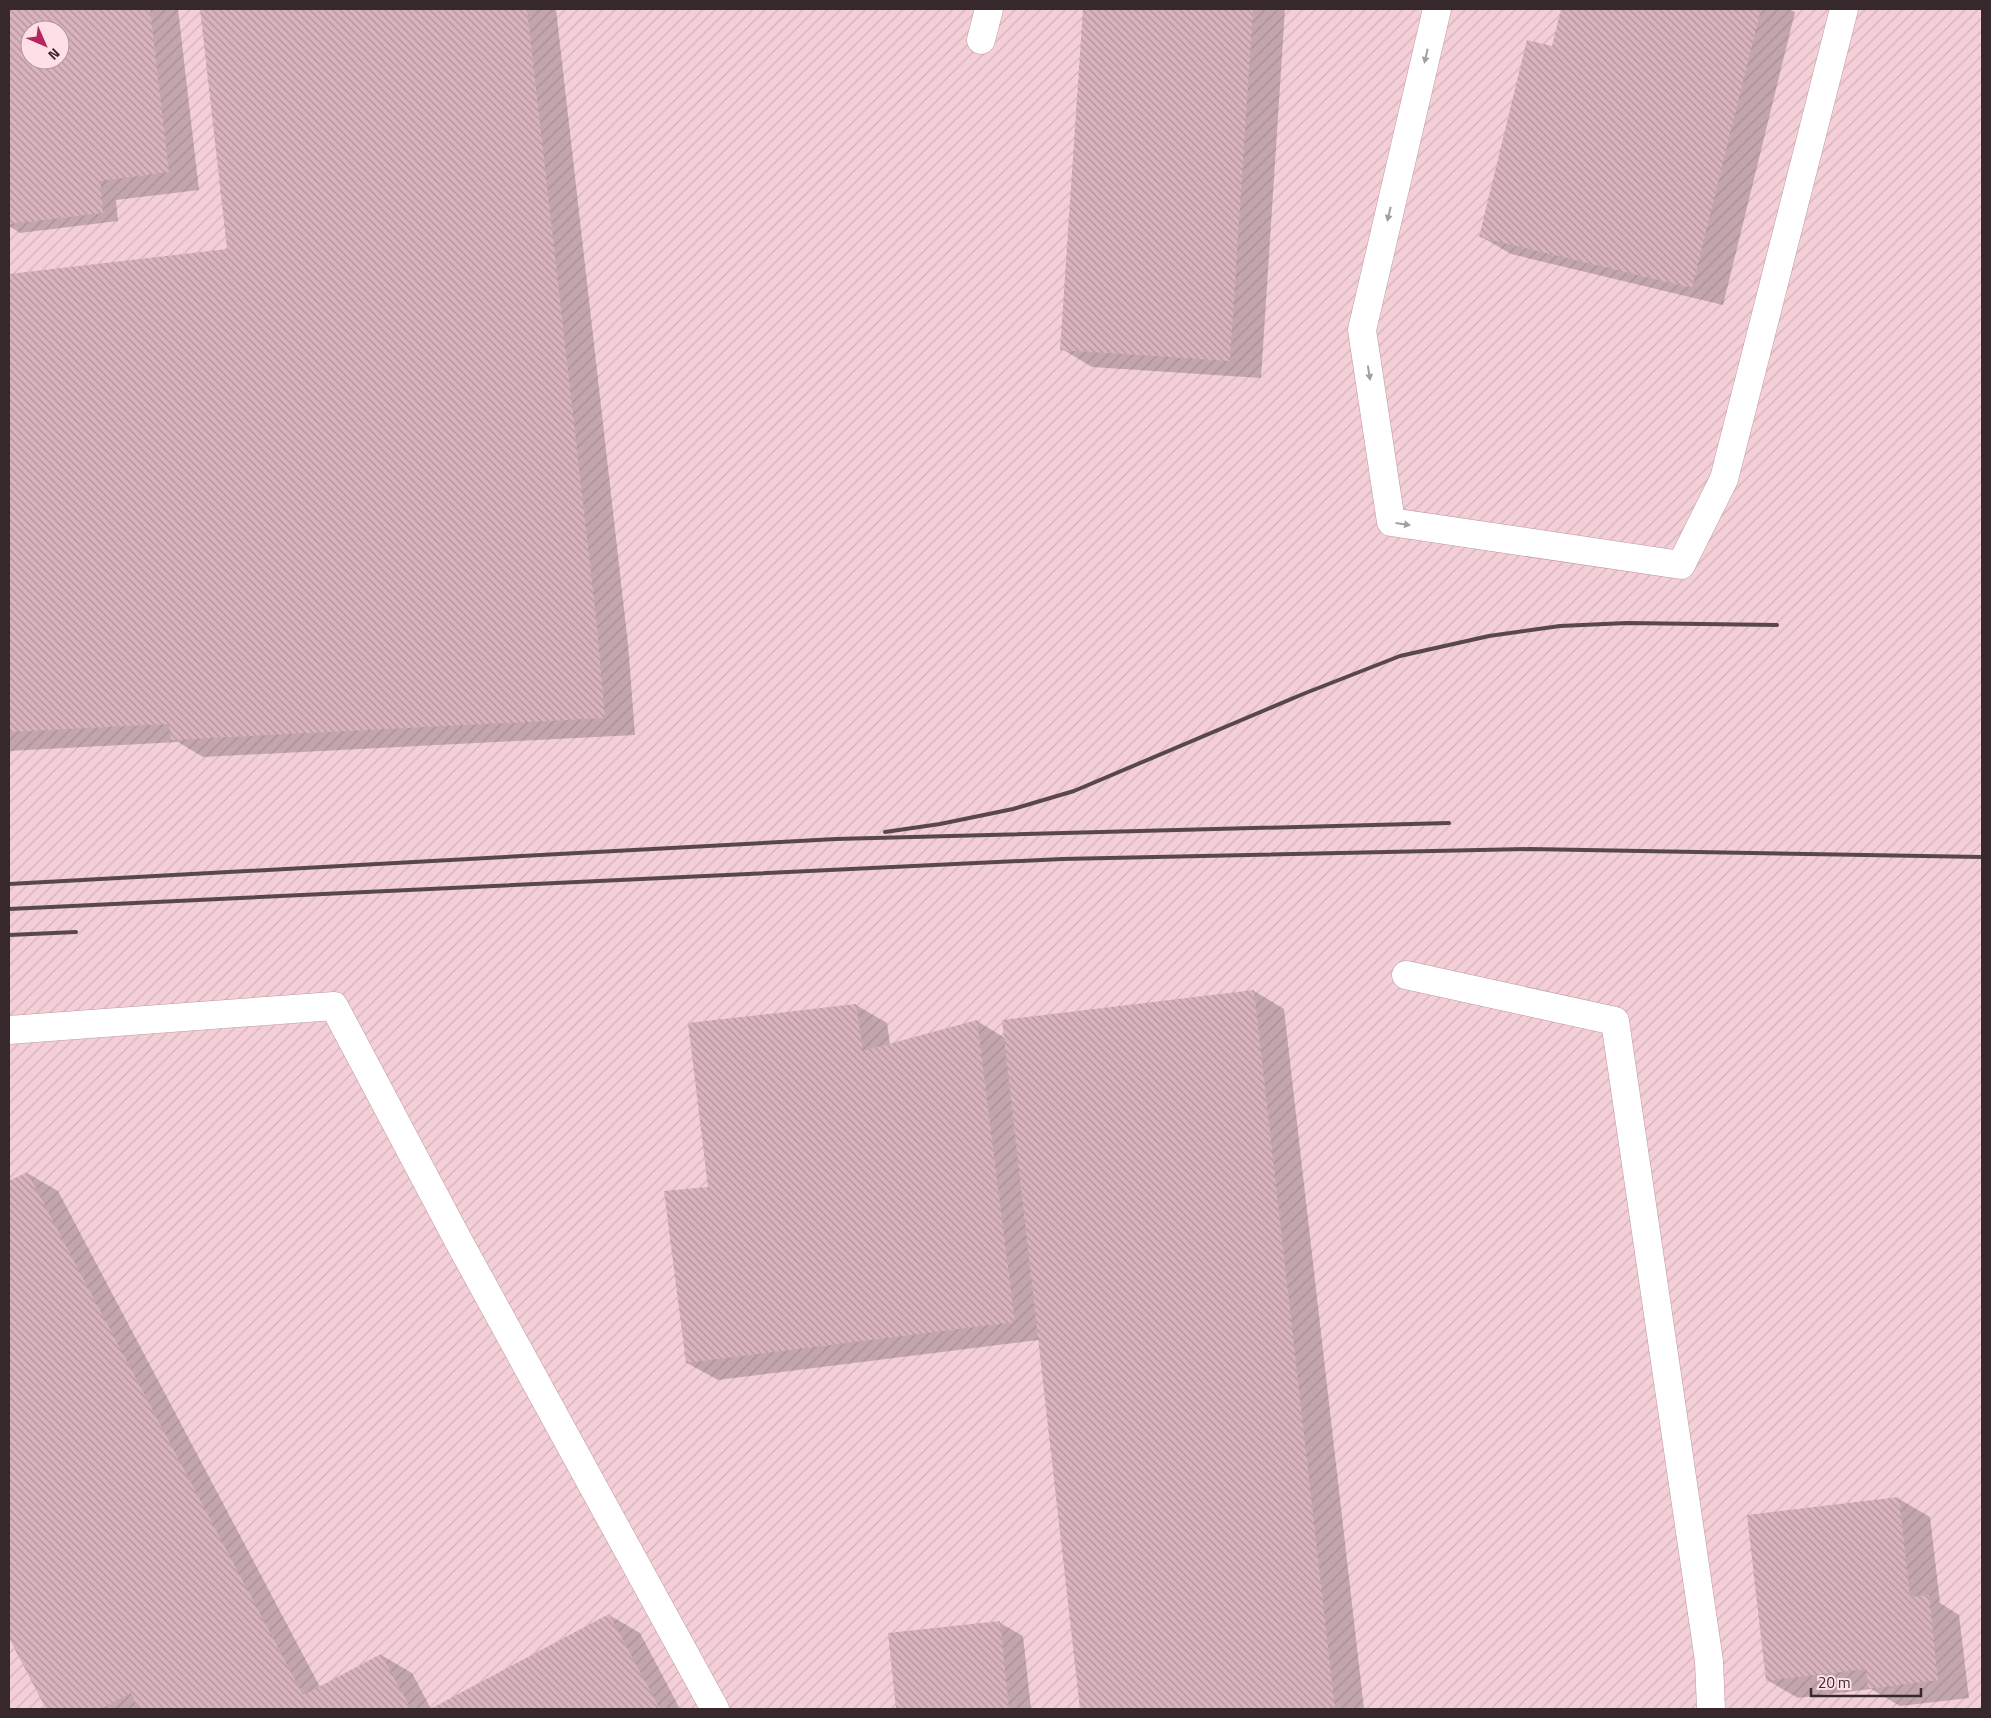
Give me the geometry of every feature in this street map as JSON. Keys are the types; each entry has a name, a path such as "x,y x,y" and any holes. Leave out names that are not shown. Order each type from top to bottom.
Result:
{"street":[{"path":"981,40 989,9"},
{"path":"1438,9 1362,330 1391,522 1681,565 1724,479 1844,9"},
{"path":"1406,975 1615,1021 1709,1661 1710,1709"},
{"path":"9,1030 334,1006 458,1240 715,1709"}],"shaded area":[{"path":"9,9 1982,9 1982,1709 9,1709"}],"building":[{"path":"9,9 150,9 169,172 100,181 103,213 9,224"},
{"path":"200,9 527,9 597,626 605,718 171,740 169,724 9,732 9,274 227,249"},
{"path":"1083,9 1253,9 1230,361 1060,350"},
{"path":"1561,9 1761,9 1692,288 1479,237 1527,40 1552,46"},
{"path":"1254,990 1335,1709 1080,1709 1002,1020"},
{"path":"856,1004 863,1051 977,1020 1015,1322 686,1363 664,1191 708,1187 688,1023"},
{"path":"27,1172 303,1695 381,1654 411,1709 139,1709 131,1693 101,1709 46,1709 9,1638 9,1181"},
{"path":"1899,1497 1910,1597 1929,1595 1938,1680 1868,1689 1866,1669 1766,1681 1747,1515"},
{"path":"609,1614 660,1709 430,1709"},
{"path":"1000,1621 1009,1709 896,1709 888,1633"}],"railway":[{"path":"885,832 940,824 1013,809 1074,791 1303,694 1400,656 1489,636 1560,626 1627,623 1777,625"},
{"path":"9,884 836,839 1449,823"},
{"path":"9,909 1062,859 1530,849 1982,857"},
{"path":"9,935 76,932"}]}
